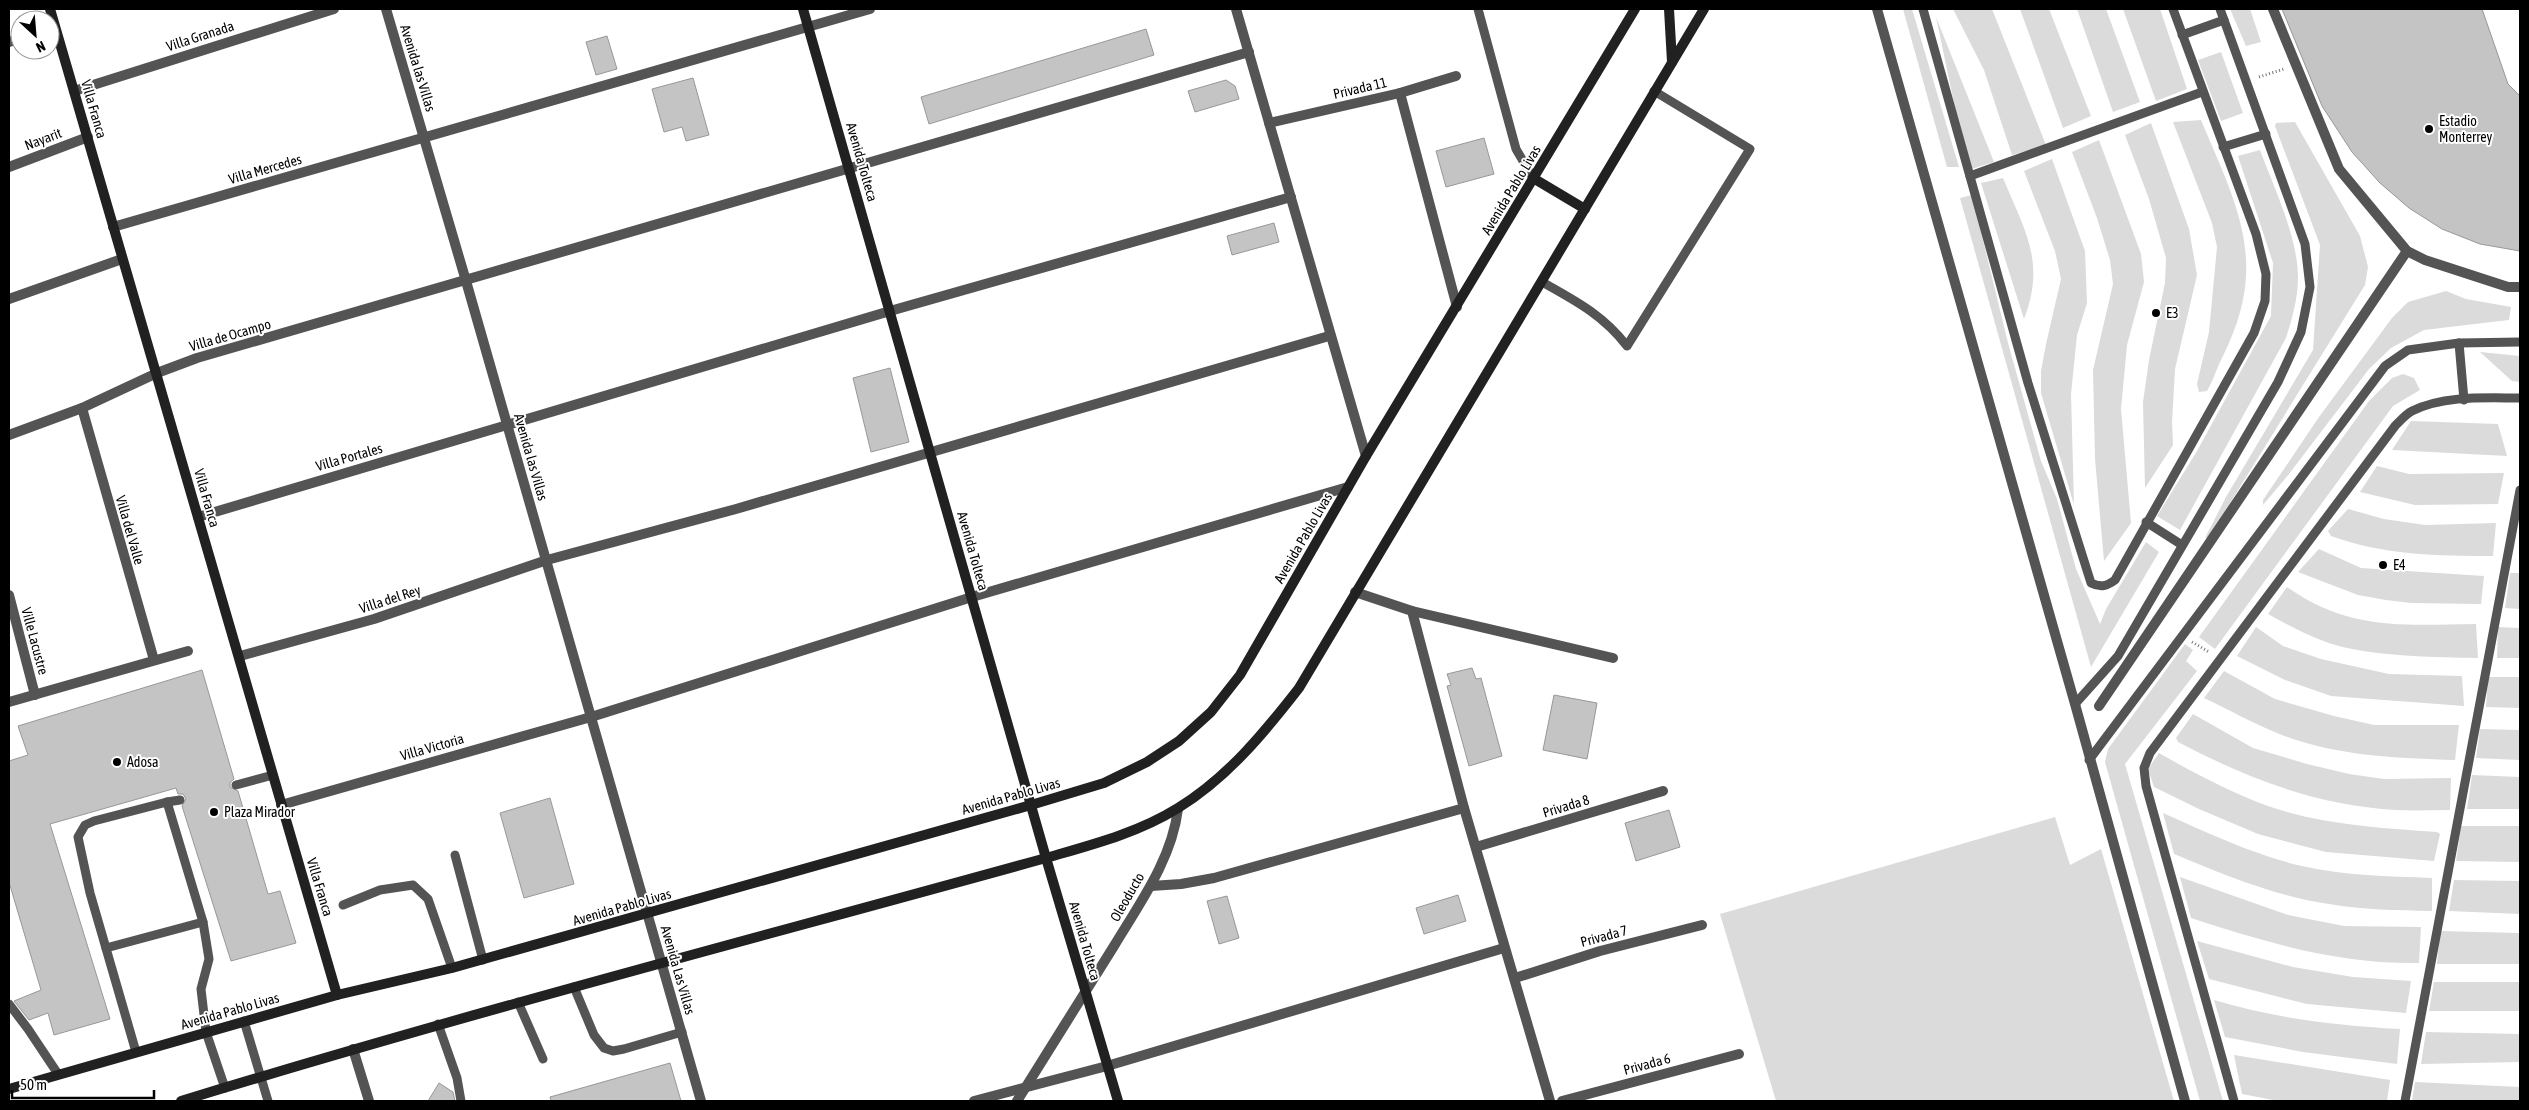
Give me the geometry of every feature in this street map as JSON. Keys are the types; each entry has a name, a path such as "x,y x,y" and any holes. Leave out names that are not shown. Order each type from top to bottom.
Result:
{"main road":[{"name":"Avenida Tolteca","path":"803,9 1046,858 1118,1101"},
{"name":"Avenida Pablo Livas","path":"9,1089 337,994 483,960 1031,805 1104,783 1147,762 1179,741 1211,712 1240,675 1366,456 1635,9"},
{"path":"1669,9 1672,62"},
{"path":"181,1101 438,1024 1046,858 1128,833 1178,809 1221,776 1259,739 1299,688 1704,9"},
{"name":"Villa Franca","path":"60,49 74,90 122,259 157,372 337,994"},
{"path":"1534,178 1585,209"}],"street":[{"name":"Villa Granada","path":"74,90 334,9"},
{"name":"Avenida las Villas","path":"386,9 648,914"},
{"name":"Villa Mercedes","path":"113,227 870,9"},
{"path":"1236,9 1329,336 1366,456"},
{"path":"1877,9 2075,704 2185,1101"},
{"path":"2273,9 2339,168 2407,251 2425,260 2489,281 2508,287 2520,287"},
{"name":"Villa de Ocampo","path":"9,435 82,408 157,372 206,356 1249,52"},
{"name":"Privada 11","path":"1269,123 1400,93 1456,76"},
{"path":"1400,93 1457,307"},
{"name":"Nayarit","path":"9,167 88,137"},
{"name":"Villa Portales","path":"198,517 890,311 1290,197"},
{"path":"2099,706 2407,251"},
{"path":"9,299 122,259"},
{"name":"Villa del Rey","path":"240,656 374,619 547,560 931,453 1329,336"},
{"name":"Villa del Valle","path":"82,408 154,660"},
{"name":"Villa Victoria","path":"281,805 591,716 972,597 1348,487"},
{"path":"1355,592 1412,611 1613,658"},
{"name":"Ville Lacustre","path":"9,595 35,695"},
{"path":"1412,611 1464,808 1550,1101"},
{"path":"9,702 188,651"},
{"name":"Privada 8","path":"1476,847 1663,791"},
{"path":"1151,886 1181,884 1214,878 1464,808"},
{"name":"Oleoducto","path":"1017,1101 1151,886 1169,848 1176,825 1178,809"},
{"name":"Avenida Las Villas","path":"648,914 701,1101"},
{"name":"Privada 7","path":"1515,978 1600,952 1702,925"},
{"path":"974,1101 1108,1066 1504,948"},
{"path":"353,1048 369,1101"},
{"name":"Privada 6","path":"1562,1101 1739,1054"}],"lane":[{"path":"1478,9 1516,149 1534,178"},
{"path":"1922,9 2028,383 2092,583 2099,587 2108,585 2115,580 2254,333 2265,301 2266,274 2256,234 2202,92 2173,9"},
{"path":"2075,704 2118,656 2278,382 2301,332 2310,286 2305,244 2220,9"},
{"path":"2182,35 2224,20"},
{"path":"1542,282 1593,311 1612,327 1627,346 1750,149 1654,91"},
{"path":"1970,176 2202,92"},
{"path":"2223,148 2266,134"},
{"path":"2089,760 2385,366 2408,350 2459,343 2520,342"},
{"path":"2459,343 2464,400"},
{"path":"2234,1101 2206,994 2146,786 2144,768 2150,753 2395,426 2410,412 2428,404 2464,400 2520,398"},
{"path":"2405,1101 2520,490"},
{"path":"2146,522 2182,545"},
{"path":"236,785 273,775"},
{"path":"136,1052 106,948 78,837 80,830 94,821 180,800"},
{"path":"167,802 203,922 208,960 201,989 206,1032 226,1088"},
{"path":"455,855 483,960"},
{"path":"343,905 380,890 412,885 428,900 452,968"},
{"path":"106,948 203,922"},
{"path":"574,987 594,1035 604,1048 613,1051 624,1049 682,1032"},
{"path":"518,1002 543,1058"},
{"path":"9,1004 58,1074"},
{"path":"244,1021 268,1101"},
{"path":"438,1024 458,1078 461,1101"}],"path":[{"path":"2246,80 2297,65"},
{"path":"2181,636 2220,658"}],"shaded area":[{"path":"1903,9 1912,9 1959,167 1947,167"},
{"path":"1953,9 1992,9 2046,145 2012,155 1984,70"},
{"path":"2020,9 2049,9 2091,116 2063,128"},
{"path":"2077,9 2106,9 2140,102 2113,112"},
{"path":"2123,9 2160,9 2187,89 2156,101"},
{"path":"2230,9 2250,9 2261,42 2246,46"},
{"path":"1936,17 1994,162 1968,170"},
{"path":"2221,52 2243,113 2221,121 2198,60"},
{"path":"2201,120 2237,210 2244,238 2246,266 2244,295 2236,326 2207,391 2199,392 2197,384 2209,332 2217,247 2212,223 2173,122"},
{"path":"2295,122 2360,236 2368,267 2365,285 2209,537 2205,538 2226,497 2313,350 2320,245 2275,126 2276,123"},
{"path":"2151,123 2189,229 2197,275 2175,369 2172,422 2173,445 2145,488 2143,402 2149,360 2165,283 2166,258 2149,199 2125,135"},
{"path":"2099,140 2141,254 2144,282 2127,345 2121,409 2131,523 2104,561 2095,459 2093,370 2113,284 2110,260 2097,218 2072,152"},
{"path":"2260,150 2284,213 2294,246 2298,278 2294,308 2286,338 2180,530 2157,516 2197,451 2271,316 2273,263 2238,156"},
{"path":"2052,159 2085,251 2087,303 2077,335 2071,394 2074,505 2041,393 2041,371 2061,279 2055,251 2024,171"},
{"path":"2003,178 2025,231 2033,263 2030,299 2024,319 1981,183"},
{"path":"1972,195 2008,343 2041,461 2057,499 2076,569 2100,624 2106,609 2146,542 2159,552 2091,667 1960,198"},
{"path":"2446,291 2466,299 2511,307 2509,320 2424,330 2391,348 2369,369 2263,505 2263,500 2319,417 2392,318 2408,302"},
{"path":"2480,352 2520,356 2520,382 2512,381"},
{"path":"2403,374 2414,378 2420,390 2393,406 2215,649 2199,637 2369,401 2392,378"},
{"path":"2411,421 2498,424 2507,456 2392,450"},
{"path":"2377,466 2409,474 2504,473 2498,504 2415,505 2360,492"},
{"path":"2348,509 2384,519 2425,525 2496,523 2493,556 2451,556 2390,551 2331,536 2328,531"},
{"path":"2319,549 2361,568 2484,576 2481,604 2411,603 2386,600 2358,595 2298,572"},
{"path":"2510,573 2520,573 2520,609 2505,608"},
{"path":"2287,587 2310,601 2355,618 2401,624 2476,624 2478,658 2379,653 2347,648 2326,642 2268,614"},
{"path":"2256,627 2283,646 2321,659 2389,674 2462,676 2464,706 2331,696 2285,680 2237,656"},
{"path":"2498,627 2520,628 2520,658 2497,658"},
{"path":"2185,644 2193,650 2186,661 2197,671 2125,764 2223,1101 2200,1101 2105,762 2108,749"},
{"path":"2224,671 2275,699 2334,716 2374,725 2459,725 2455,760 2387,757 2342,751 2298,741 2277,733 2204,698"},
{"path":"2488,677 2520,677 2520,708 2486,707"},
{"path":"2193,714 2253,748 2307,764 2349,774 2384,779 2451,778 2450,810 2403,810 2366,807 2310,796 2283,788 2231,768 2178,742 2176,738"},
{"path":"2480,729 2520,730 2520,760 2476,758"},
{"path":"2159,753 2199,775 2254,801 2309,818 2352,825 2437,832 2440,834 2434,861 2326,852 2258,834 2199,809 2154,787 2148,769"},
{"path":"2472,775 2520,777 2520,809 2467,809"},
{"path":"2163,813 2249,850 2302,866 2350,874 2432,878 2432,911 2367,909 2329,904 2289,896 2231,877 2174,854"},
{"path":"2055,817 2070,865 2101,849 2174,1101 1776,1101 1720,914"},
{"path":"2461,826 2520,826 2520,862 2456,861"},
{"path":"2180,877 2288,915 2344,926 2421,927 2419,963 2360,960 2332,956 2248,936 2191,918"},
{"path":"2454,880 2520,881 2520,914 2449,911"},
{"path":"2440,931 2520,933 2520,964 2437,964"},
{"path":"2197,941 2293,967 2353,977 2411,981 2406,1013 2307,1004 2209,979"},
{"path":"2434,982 2520,982 2520,1011 2429,1011"},
{"path":"2214,1000 2261,1012 2306,1020 2400,1029 2397,1064 2303,1052 2225,1037"},
{"path":"2426,1032 2520,1034 2520,1062 2421,1064"},
{"path":"2234,1055 2390,1080 2387,1101 2278,1101 2242,1094"},
{"path":"2415,1082 2520,1087 2520,1101 2412,1101"}],"building":[{"name":"Estadio Monterrey","path":"2282,9 2482,9 2508,84 2520,96 2520,251 2480,244 2442,229 2409,208 2380,183 2352,152 2322,106"},
{"path":"1146,29 1154,55 929,124 921,97"},
{"path":"607,36 617,69 596,75 586,42"},
{"path":"693,78 709,135 686,141 682,127 664,132 652,89"},
{"path":"1226,80 1235,86 1239,99 1195,112 1188,91"},
{"path":"1484,138 1494,174 1446,187 1436,151"},
{"path":"1274,223 1279,242 1232,255 1227,236"},
{"path":"890,368 909,442 871,452 853,378"},
{"path":"1472,668 1476,679 1481,678 1502,756 1469,766 1447,686 1451,685 1447,674"},
{"name":"Plaza Mirador","path":"202,670 234,779 230,783 230,787 238,791 268,894 280,891 296,943 231,961 182,806 186,799 183,794 178,794 176,788 50,824 110,1019 54,1035 48,1013 29,1020 14,1001 41,990 9,882 9,761 28,755 18,726"},
{"path":"1554,695 1597,703 1587,759 1543,750"},
{"path":"550,798 574,884 524,898 500,813"},
{"path":"1669,810 1680,847 1636,861 1625,823"},
{"path":"1458,895 1466,921 1424,934 1416,908"},
{"path":"1227,896 1239,938 1219,944 1207,901"},
{"path":"670,1063 681,1101 551,1101 550,1097"},
{"path":"439,1083 453,1092 455,1101 428,1101"}],"place":[{"name":"Estadio Monterrey","path":"2429,129"},
{"name":"E3","path":"2156,313"},
{"name":"E4","path":"2383,565"},
{"name":"Adosa","path":"117,762"},
{"name":"Plaza Mirador","path":"214,812"}]}
